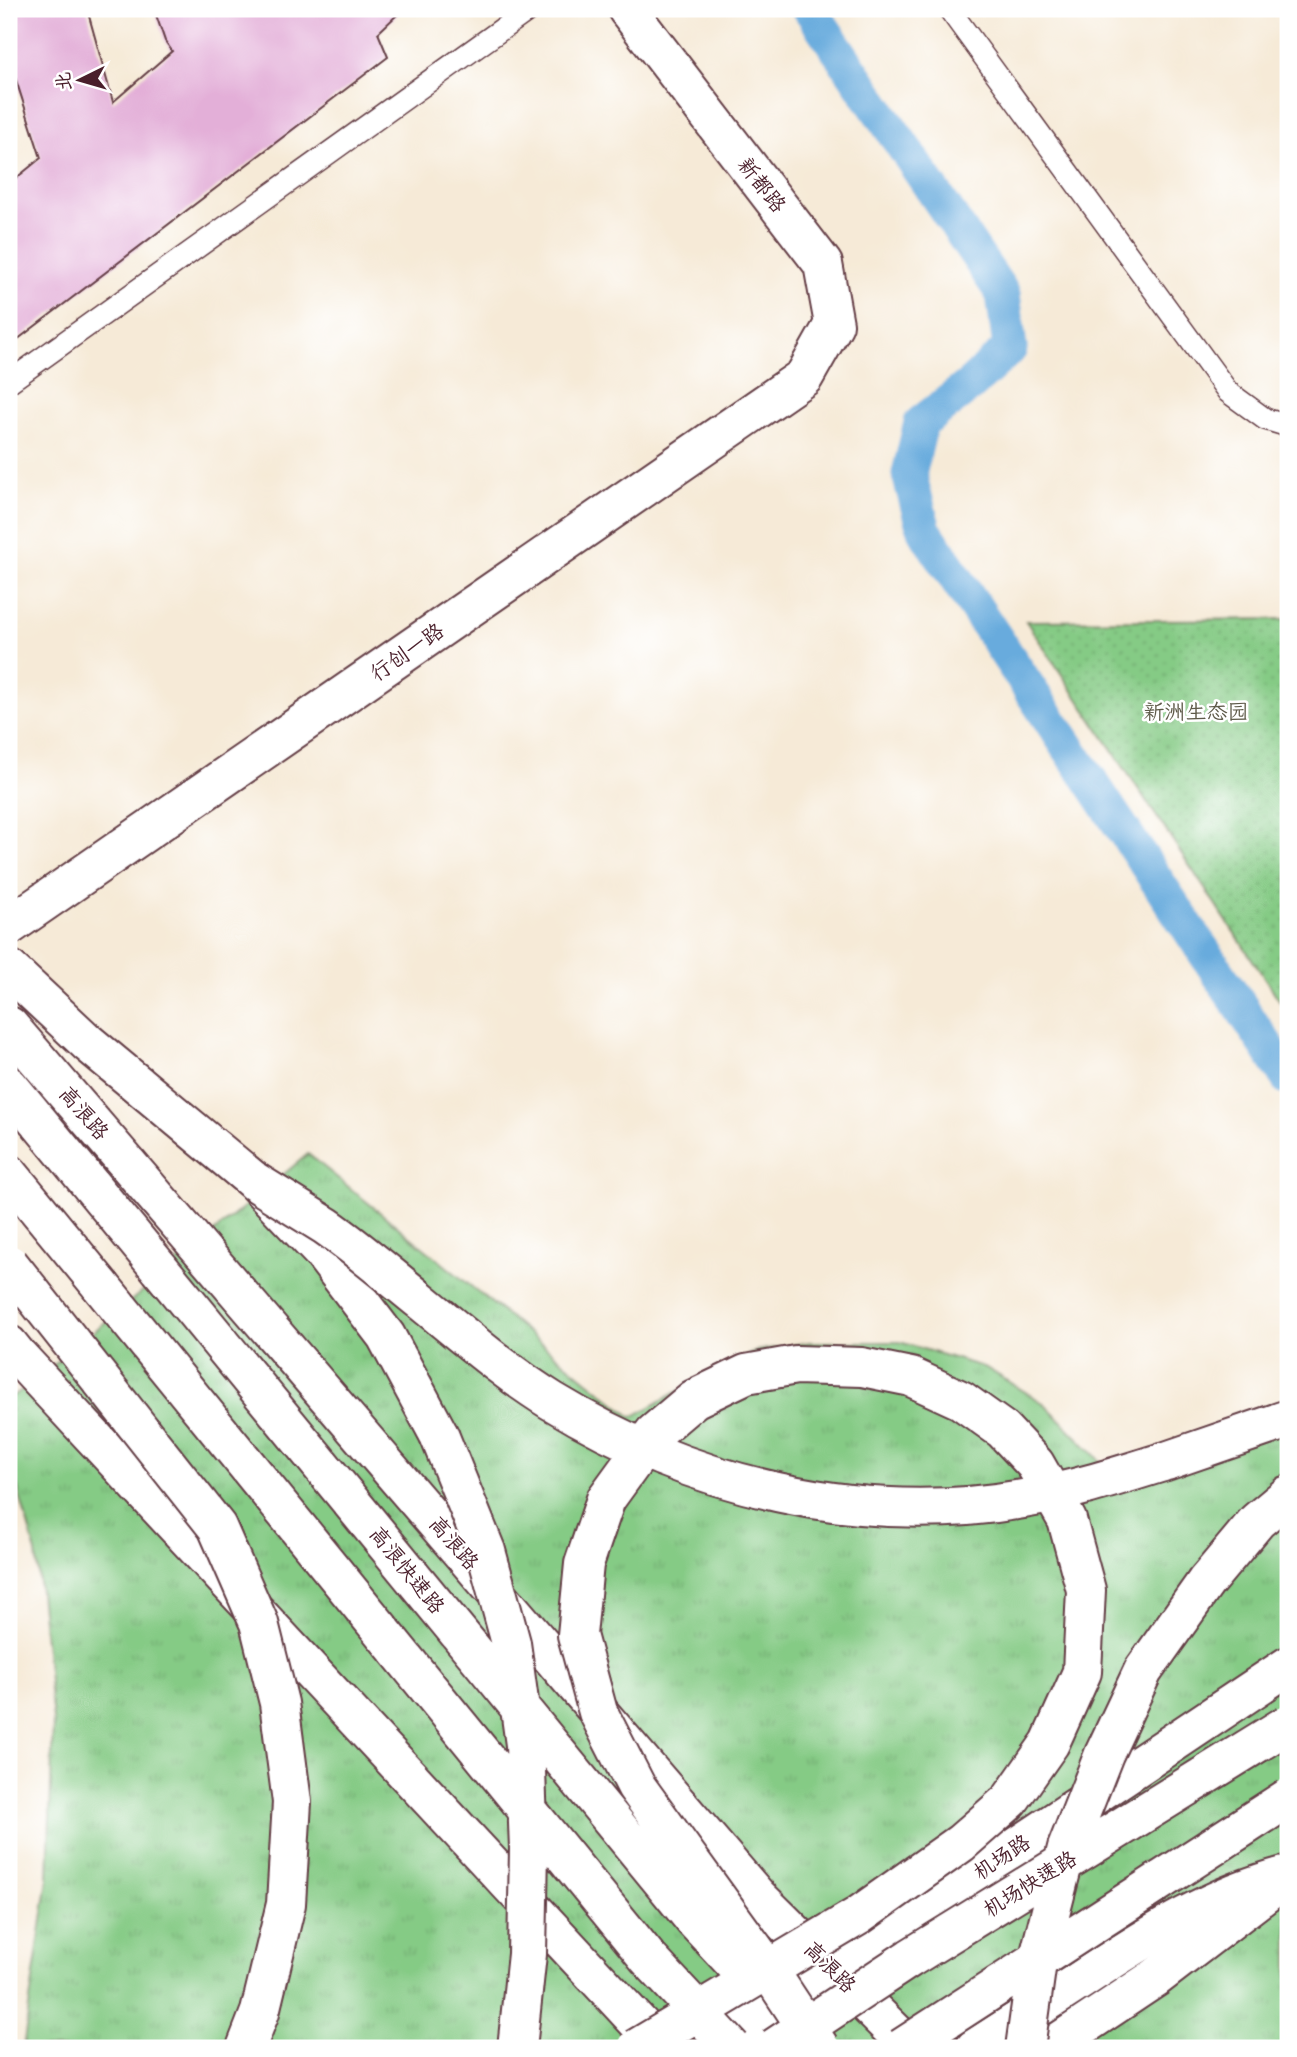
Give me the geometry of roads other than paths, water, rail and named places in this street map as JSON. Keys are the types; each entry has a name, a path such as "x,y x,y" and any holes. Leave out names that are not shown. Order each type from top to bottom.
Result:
{"main road":[{"name":"新都路","path":"632,11 823,264 834,324 804,377"},
{"name":"行创一路","path":"9,926 804,377"},
{"path":"9,969 88,1043 254,1181 323,1252 386,1336 439,1435 486,1552 511,1643 525,1745 529,1849 527,1954 517,2048"},
{"name":"高浪路","path":"9,1026 757,1895 911,2048"},
{"name":"高浪快速路","path":"9,1086 694,1920 814,2048"},
{"path":"9,1174 648,1958 732,2048"},
{"path":"254,1181 328,1228 421,1300 479,1350 551,1400 631,1443 693,1469 766,1491 848,1504 932,1508 1022,1499 1093,1484 1288,1419"},
{"path":"9,1264 217,1527 259,1623 279,1703 292,1802 286,1904 260,2012 246,2048"},
{"path":"9,1345 662,2048"},
{"path":"637,2048 742,1986 765,1972 777,1965 812,1944 835,1930 847,1923 961,1843 1010,1800 1050,1744 1082,1672 1086,1590 1067,1520 1035,1464 1003,1430 961,1400 911,1377 862,1367 796,1365 746,1374 694,1399 654,1433 606,1499 584,1564 577,1635 598,1712 636,1786 762,1960 769,1971 776,1982 783,1993 820,2048"},
{"path":"1026,2048 1036,1969 1067,1848 1104,1754 1143,1671 1206,1582 1257,1521 1288,1495"},
{"name":"机场路","path":"715,2048 1288,1665"},
{"name":"机场快速路","path":"774,2048 910,1958 1288,1724"},
{"path":"902,2048 1288,1798"},
{"path":"975,2048 1143,1939 1196,1909 1255,1884 1288,1876"},
{"path":"1050,2048 1155,1978 1288,1876"}],"lane":[{"path":"9,382 530,9"},
{"path":"949,9 1228,392 1265,419 1288,426"}],"waterway":[{"path":"810,9 1003,294 1010,348 970,385 921,423 909,474 924,530 1288,1078"}],"park label":[{"name":"新洲生态园","path":"1196,712"}]}
